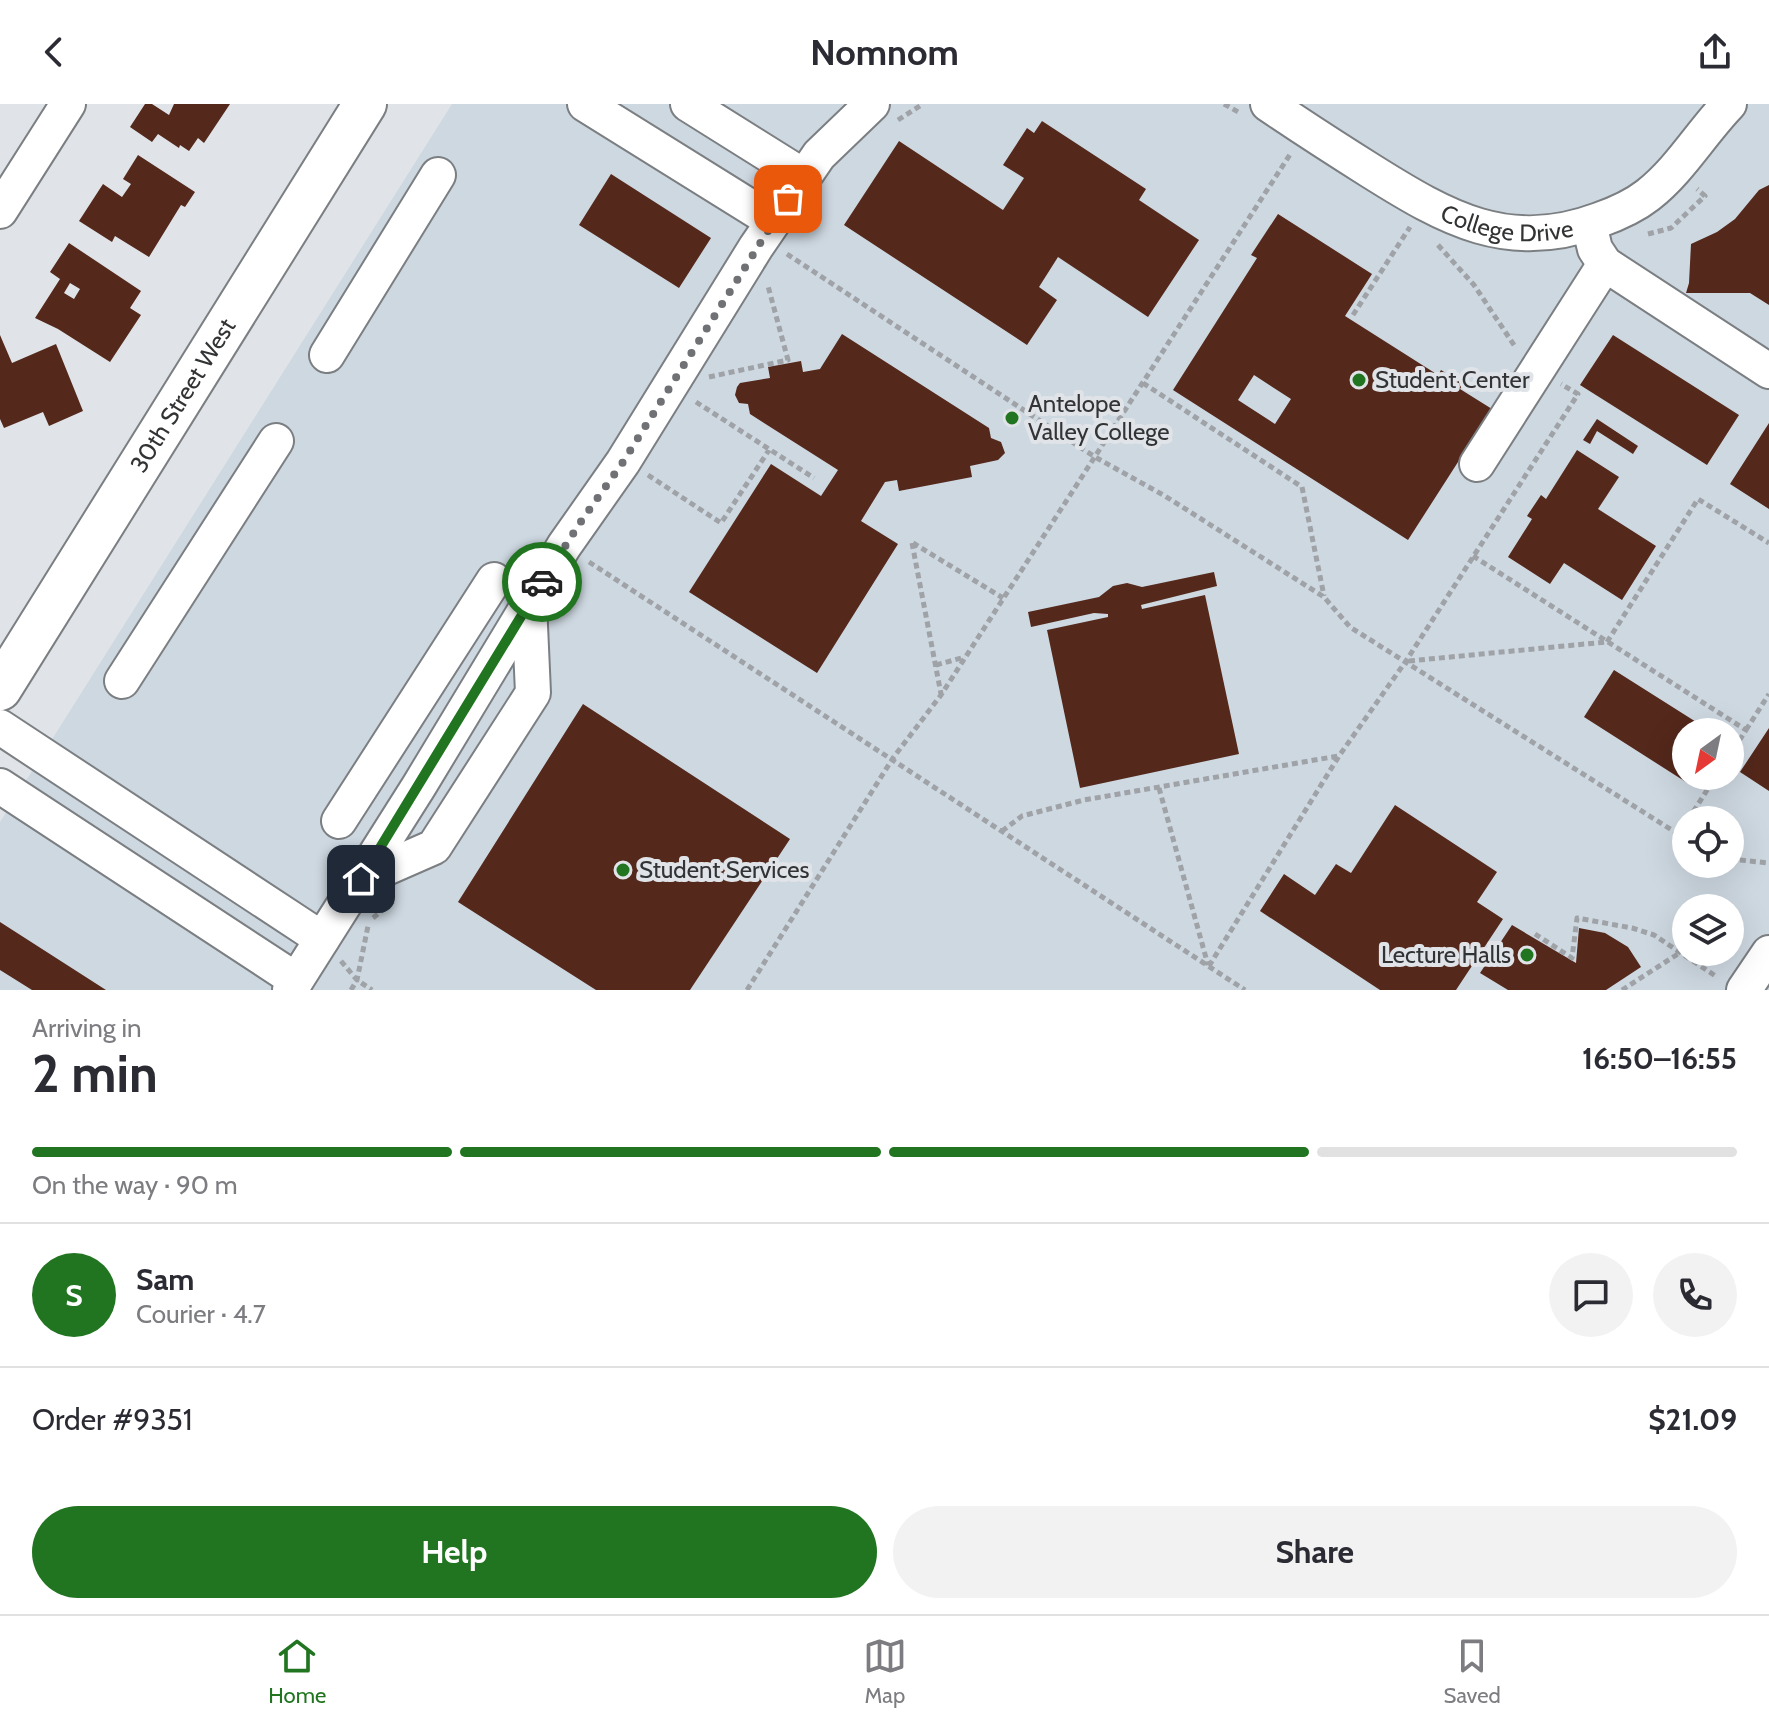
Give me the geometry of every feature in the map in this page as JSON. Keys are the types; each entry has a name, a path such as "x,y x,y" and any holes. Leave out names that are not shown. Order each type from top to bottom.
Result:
{"main road":[{"name":"30th Street West","path":"0,689 365,104"}],"street":[{"path":"0,211 68,104"},
{"path":"585,104 778,236"},
{"path":"688,104 803,176"},
{"name":"College Drive","path":"1286,113 1426,205 1472,225 1511,233 1548,232 1589,224 1616,214 1647,196 1673,171 1729,104"},
{"path":"0,786 293,985 529,603 584,554 623,462 778,236 803,176 819,155 883,113"},
{"path":"327,355 438,175"},
{"path":"1589,224 1595,249 1605,264 1769,371"},
{"path":"1477,464 1605,264"},
{"path":"122,681 276,441"},
{"path":"339,821 494,580"},
{"path":"361,879 434,847 533,693 529,603"},
{"path":"0,727 322,939"},
{"path":"1735,986 1769,953"}],"path":[{"path":"883,113 923,104"},
{"path":"747,990 893,758 941,695 1143,383 1286,113"},
{"path":"1353,315 1413,223 1422,232"},
{"path":"778,236 1095,457 1165,496 1324,597 1350,627 1672,831"},
{"path":"1209,966 1339,756 1406,661 1578,394 1523,359 1474,285 1432,240"},
{"path":"712,366 704,378 788,360 765,278 758,291"},
{"path":"1143,383 1302,487 1324,597"},
{"path":"692,399 814,478"},
{"path":"652,461 645,473 721,523 769,450"},
{"path":"1607,642 1698,499 1769,543"},
{"path":"941,695 912,543 1003,598"},
{"path":"584,554 584,575"},
{"path":"584,554 1245,990"},
{"path":"1473,556 1746,730"},
{"path":"1406,661 1607,642"},
{"path":"936,665 966,657"},
{"path":"1744,733 1769,694"},
{"path":"1002,831 1022,816 1084,800 1339,756"},
{"path":"1159,788 1209,966"},
{"path":"1744,860 1769,863"},
{"path":"351,990 357,980 369,921 404,892"},
{"path":"1535,934 1572,958 1577,918 1632,928 1654,935 1672,946"},
{"path":"322,939 357,980 372,990"},
{"path":"1622,990 1672,958"},
{"path":"1703,966 1735,986"}],"shaded area":[{"name":"Antelope Valley College","path":"452,104 1769,104 1769,990 0,990 0,822"}],"building":[{"path":"145,104 152,104 169,115 174,104 230,104 204,143 198,138 189,151 158,134 152,142 130,127"},
{"path":"1042,121 1146,189 1139,200 1199,240 1148,317 1058,257 1039,287 1057,300 1027,345 844,225 899,141 1003,210 1024,178 1003,165 1027,128 1034,133"},
{"path":"138,155 195,192 185,207 181,205 149,257 115,236 112,242 79,221 103,184 122,197 131,184 123,179"},
{"path":"611,174 711,238 679,288 579,225"},
{"path":"1769,185 1769,305 1750,293 1686,293 1691,244 1717,232 1735,219 1759,190"},
{"name":"Student Center","path":"1278,214 1372,274 1345,316 1438,375 1441,370 1463,384 1460,389 1492,409 1408,540 1173,390 1257,258 1251,255","holes":["1254,375 1291,399 1275,424 1238,400"]},
{"path":"69,243 141,291 130,308 141,315 110,362 35,318 60,279 50,272","holes":["70,283 80,289 74,299 64,293"]},
{"path":"842,334 989,428 991,438 1001,442 1005,453 998,460 970,466 972,477 899,491 897,480 885,482 861,521 898,544 817,673 689,592 771,464 821,496 838,470 750,414 748,404 739,403 735,395 740,383 770,378 768,367 801,361 803,372 820,369"},
{"path":"0,335 12,363 56,344 83,411 49,426 43,412 4,428 0,419"},
{"path":"1613,335 1739,415 1707,465 1580,385"},
{"path":"1597,419 1638,446 1633,454 1597,431 1590,444 1583,440"},
{"path":"1769,423 1769,509 1730,484"},
{"path":"1577,450 1619,477 1598,509 1656,546 1622,600 1564,563 1550,584 1508,557 1532,519 1527,516 1541,495 1546,499"},
{"path":"1214,572 1217,586 1141,605 1142,609 1205,595 1239,754 1080,788 1047,630 1108,617 1108,614 1094,613 1031,627 1028,612 1099,597 1113,586 1127,583 1142,587"},
{"path":"1614,670 1690,718 1672,718 1672,773 1584,717"},
{"name":"Student Services","path":"583,704 790,839 690,990 596,990 458,902"},
{"path":"1769,728 1769,791 1744,775 1744,766"},
{"path":"1395,805 1497,872 1477,902 1503,919 1456,990 1380,990 1260,911 1284,874 1315,895 1336,864 1351,873"},
{"path":"0,922 106,990 32,990 0,970"},
{"name":"Lecture Halls","path":"1512,925 1576,963 1579,928 1605,933 1628,947 1641,967 1606,990 1508,990 1480,973"}],"way so far":[{"path":"542,582 623,462 788,199"}],"place":[{"name":"Student Center","path":"1359,380"},
{"name":"Antelope Valley College","path":"1012,418"},
{"name":"Student Services","path":"623,870"},
{"name":"Lecture Halls","path":"1527,955"}],"route":[{"path":"361,879 542,582"}]}
